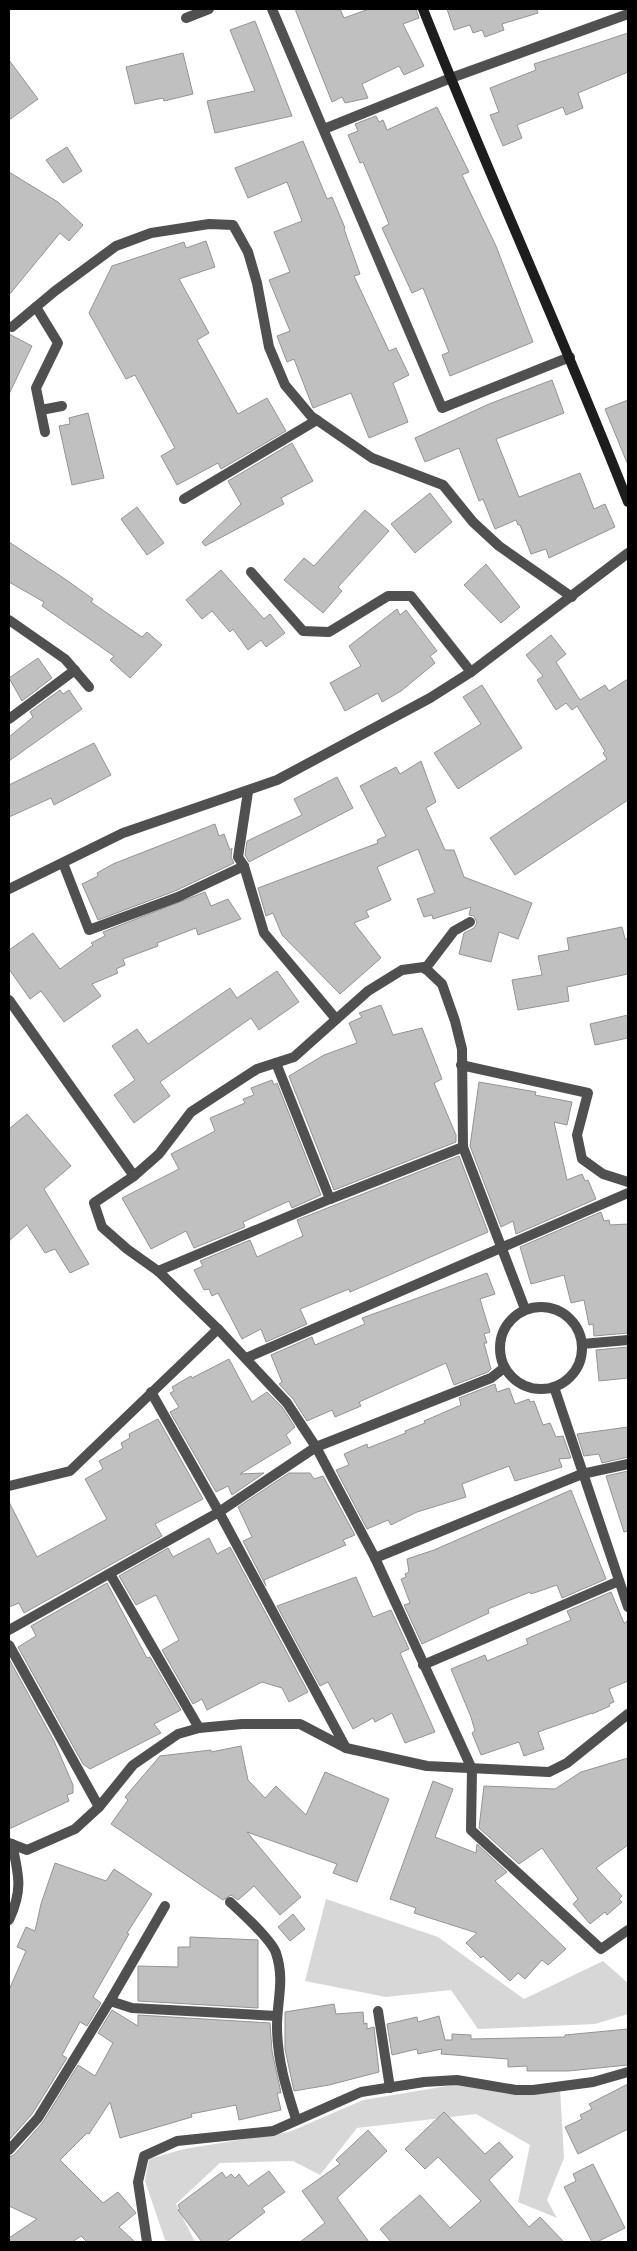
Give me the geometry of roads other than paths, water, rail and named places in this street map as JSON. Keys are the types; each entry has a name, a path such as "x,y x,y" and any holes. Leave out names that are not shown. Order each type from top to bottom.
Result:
{"street":[{"path":"186,18 209,9"},
{"path":"272,9 442,408 570,356"},
{"path":"423,9 570,356 628,502"},
{"path":"324,128 451,78 628,14"},
{"path":"12,327 116,246 152,233 209,224 233,225 248,252 257,284 269,347 285,385 317,420 372,458 443,485 473,522 498,546 572,597"},
{"path":"36,307 58,343 36,388 45,432"},
{"path":"41,410 62,406"},
{"path":"184,499 317,420"},
{"path":"9,889 123,833 248,792 285,776 430,698 471,672 628,553"},
{"path":"252,572 303,631 329,632 388,596 411,596 471,672"},
{"path":"9,620 65,660 89,687"},
{"path":"9,719 75,670"},
{"path":"248,792 238,857 244,866 264,933 336,1019"},
{"path":"63,862 89,930 178,897 244,866"},
{"path":"425,969 454,931 470,922"},
{"path":"526,1309 501,1248 464,1147 462,1049 442,984 424,967 402,970 368,992 294,1057 257,1069 191,1112 159,1154 134,1176 94,1204 102,1227 127,1249 158,1271 218,1329 287,1403 316,1448 375,1558 472,1769 471,1830 601,1950 628,1930"},
{"path":"9,1000 134,1176"},
{"path":"276,1063 330,1199"},
{"path":"461,1065 588,1093 577,1135 582,1159 603,1174 628,1182"},
{"path":"158,1271 330,1199 464,1147"},
{"path":"246,1358 628,1193"},
{"path":"538,1306 551,1307 563,1312 572,1320 579,1331 582,1344 581,1358 576,1370 566,1380 554,1387 540,1389 526,1387 513,1379 504,1368 499,1355 499,1340 504,1327 513,1316 526,1309 538,1306"},
{"path":"9,1486 70,1471 218,1329"},
{"path":"582,1344 628,1340"},
{"path":"9,1630 220,1512 316,1448 491,1378 504,1368"},
{"path":"554,1387 628,1607"},
{"path":"151,1392 220,1512 346,1748"},
{"path":"375,1558 582,1474 628,1464"},
{"path":"110,1574 199,1728"},
{"path":"423,1665 619,1581"},
{"path":"9,1645 98,1807"},
{"path":"10,1843 27,1850 75,1829 98,1807 133,1764 178,1734 199,1728 242,1724 300,1724 346,1748 427,1766 549,1772 567,1763 628,1714"},
{"path":"9,1920 18,1900 18,1873 10,1843"},
{"path":"230,1902 251,1922 276,1952 282,1985 277,2016 280,2070 296,2119"},
{"path":"9,2150 38,2118 110,2001 165,1906"},
{"path":"110,2001 132,2008 277,2016"},
{"path":"378,2011 390,2088"},
{"path":"147,2242 138,2182 144,2156 177,2141 273,2131 296,2119 361,2092 424,2082 457,2080 516,2090 533,2090 593,2082 628,2072"}]}
